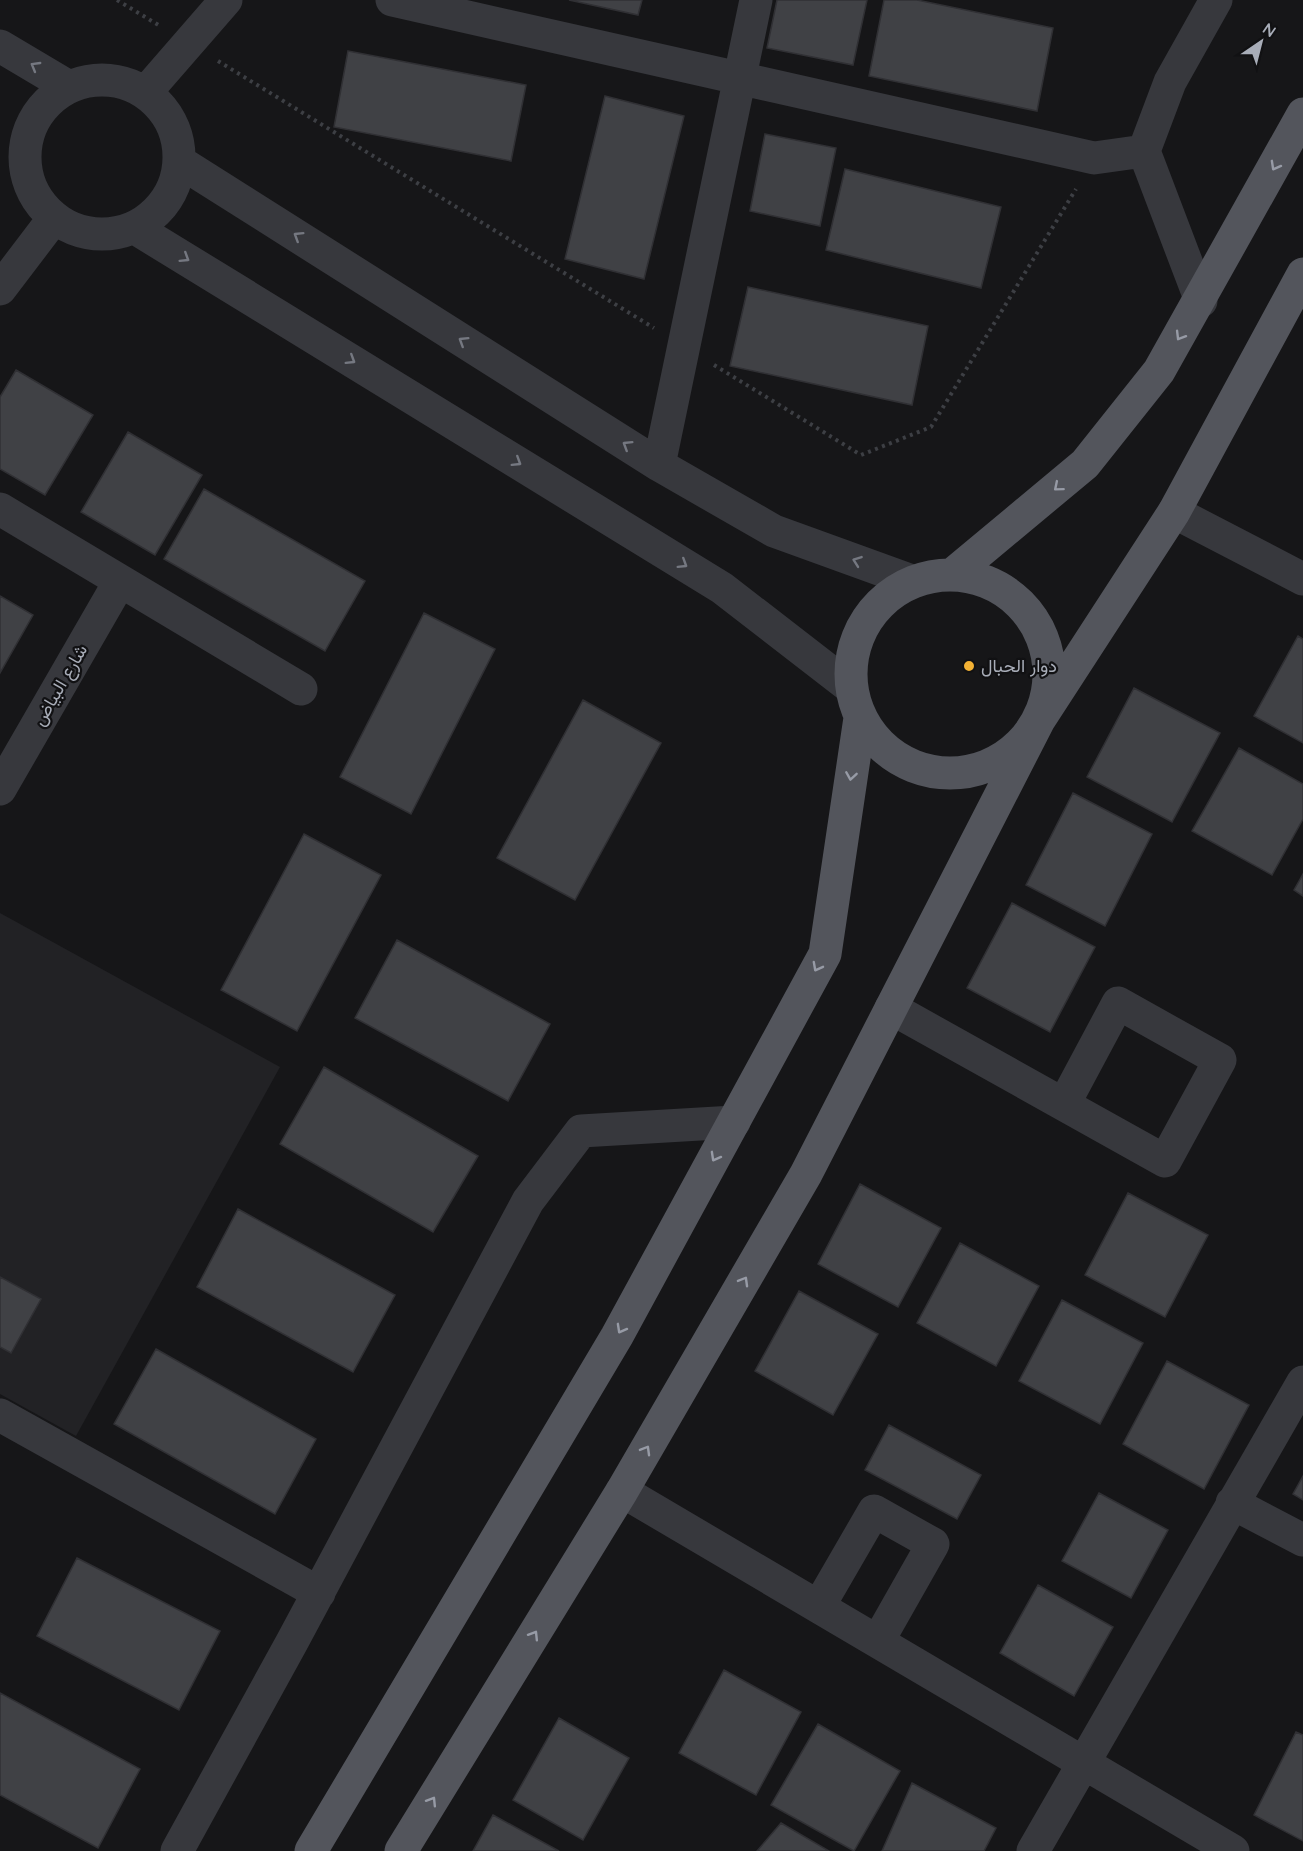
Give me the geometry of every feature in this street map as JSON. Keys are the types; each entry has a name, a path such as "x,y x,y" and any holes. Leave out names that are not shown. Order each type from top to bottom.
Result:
{"main road":[{"path":"953,574 1085,464 1160,371 1303,114"},
{"path":"401,1851 622,1491 806,1174 1039,720 1049,688 1048,655 1036,624 1014,598 986,581 953,574 912,581 884,598 863,624 851,654 850,687 860,718 878,744 904,762 934,773 965,772 995,764 1020,745 1039,720 1174,512 1303,274"},
{"path":"311,1851 617,1336 825,954 860,718"}],"street":[{"path":"146,92 226,0"},
{"path":"392,0 738,76 1094,158 1144,151"},
{"path":"659,465 738,76 756,0"},
{"path":"1201,301 1144,151 1170,82 1216,0"},
{"path":"0,46 69,87"},
{"path":"95,79 121,82 146,92 165,111 177,135 180,162 176,182 167,201 152,217 135,228 114,234 93,234 72,229 54,218 37,199 12,144 29,132 38,113 52,98 69,87 95,79"},
{"path":"180,162 659,465 774,531 912,581"},
{"path":"0,289 54,218"},
{"path":"135,228 722,588 850,687"},
{"path":"0,509 301,689"},
{"path":"1174,512 1303,579"},
{"name":"شارع البياض","path":"0,789 120,581"},
{"path":"891,1008 1165,1161 1220,1060 1118,1003 1064,1104"},
{"path":"177,1851 319,1593 528,1201 581,1131 734,1122"},
{"path":"1033,1851 1303,1382"},
{"path":"0,1416 319,1593"},
{"path":"622,1491 1233,1851"},
{"path":"1232,1503 1303,1540"},
{"path":"819,1606 874,1511 933,1544 878,1641"}],"path":[{"path":"117,0 861,455 931,427 1094,158"}],"shaded area":[{"path":"0,913 280,1067 76,1436 0,1394"}],"building":[{"path":"569,0 642,0 638,15"},
{"path":"777,0 867,0 853,65 767,48"},
{"path":"884,0 917,0 1053,28 1037,111 869,76"},
{"path":"348,51 526,85 511,161 334,127"},
{"path":"605,96 684,116 644,279 565,259"},
{"path":"765,134 836,148 820,226 750,211"},
{"path":"845,169 1001,207 981,288 826,250"},
{"path":"748,287 928,326 912,405 730,366"},
{"path":"16,370 93,415 45,495 0,469 0,397"},
{"path":"128,432 202,475 155,555 81,512"},
{"path":"204,489 365,581 325,651 164,559"},
{"path":"0,596 33,615 0,673"},
{"path":"424,613 495,649 411,814 340,777"},
{"path":"1298,636 1303,639 1303,743 1254,716"},
{"path":"1134,688 1220,733 1172,822 1087,777"},
{"path":"583,700 661,743 575,900 497,858"},
{"path":"1239,748 1303,784 1303,819 1272,875 1192,831"},
{"path":"1073,793 1152,834 1105,926 1026,885"},
{"path":"304,834 381,875 297,1031 221,990"},
{"path":"1303,874 1303,896 1294,890"},
{"path":"1012,903 1095,947 1050,1032 967,988"},
{"path":"397,940 550,1024 508,1101 355,1018"},
{"path":"324,1067 478,1156 433,1232 280,1144"},
{"path":"860,1184 941,1228 898,1307 818,1264"},
{"path":"1128,1193 1208,1235 1165,1317 1085,1275"},
{"path":"238,1209 395,1295 353,1372 197,1287"},
{"path":"960,1243 1039,1286 996,1366 917,1323"},
{"path":"0,1277 41,1299 11,1353 0,1347"},
{"path":"799,1291 878,1334 833,1415 755,1371"},
{"path":"1062,1300 1143,1343 1100,1424 1019,1381"},
{"path":"156,1349 316,1439 275,1514 114,1424"},
{"path":"1167,1361 1249,1405 1204,1489 1123,1444"},
{"path":"889,1425 981,1475 957,1519 865,1470"},
{"path":"1303,1476 1303,1500 1293,1494"},
{"path":"1099,1493 1168,1530 1131,1598 1062,1561"},
{"path":"77,1558 220,1631 179,1710 37,1636"},
{"path":"1038,1585 1113,1627 1074,1696 1000,1653"},
{"path":"724,1670 801,1712 756,1795 679,1753"},
{"path":"0,1693 140,1769 98,1848 0,1795"},
{"path":"559,1718 629,1758 583,1840 513,1800"},
{"path":"818,1724 900,1771 854,1851 771,1805"},
{"path":"1296,1732 1303,1735 1303,1841 1254,1815"},
{"path":"912,1783 996,1828 984,1851 882,1851"},
{"path":"493,1815 559,1851 473,1851"},
{"path":"781,1823 829,1851 757,1851"}],"place":[{"name":"دوار الحبال","path":"969,666"}]}
